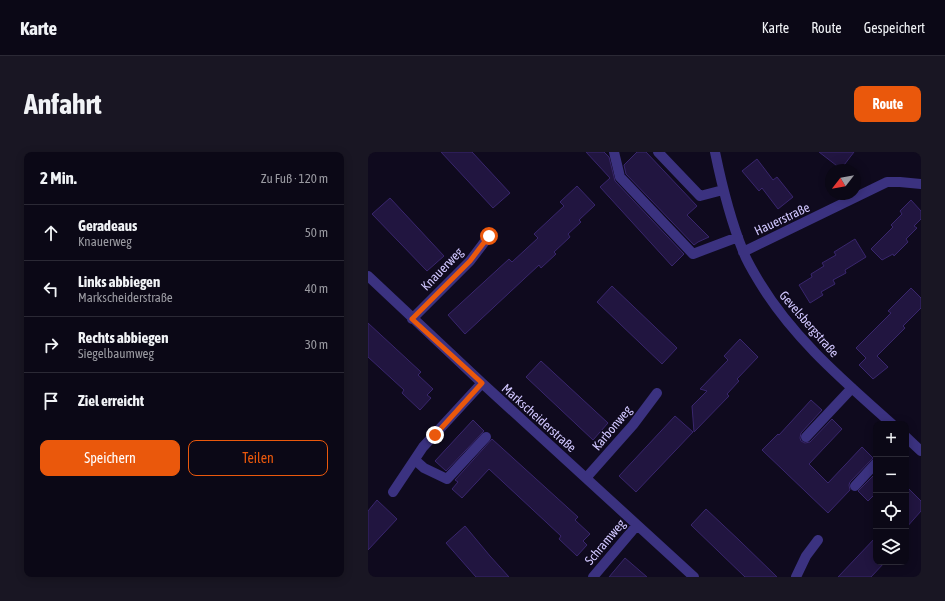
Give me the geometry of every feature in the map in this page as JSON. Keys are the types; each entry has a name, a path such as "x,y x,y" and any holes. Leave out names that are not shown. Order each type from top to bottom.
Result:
{"street":[{"path":"614,152 620,177 693,254 738,237"},
{"path":"658,152 700,196 723,190"},
{"name":"Gevelsbergstraße","path":"715,152 723,190 743,252 758,280 781,315 830,368 889,421"},
{"name":"Hauerstraße","path":"743,252 887,182 921,184"},
{"name":"Knauerweg","path":"412,319 470,261 489,236"},
{"name":"Markscheiderstraße","path":"368,276 412,319 694,577"},
{"path":"393,492 423,447 482,383"},
{"path":"806,437 852,388"},
{"name":"Karbonweg","path":"586,478 633,424 656,393"},
{"path":"415,460 424,468 447,479 486,438"},
{"path":"909,440 921,451"},
{"path":"855,486 873,466"},
{"name":"Schramweg","path":"594,577 637,525"},
{"path":"796,577 806,556 818,540"}],"building":[{"path":"441,152 472,152 510,193 493,208"},
{"path":"586,152 604,152 609,157 615,181 684,254 672,266 600,187 610,178"},
{"path":"637,152 646,152 697,206 687,215 709,237 694,245 626,174 624,165"},
{"path":"819,152 854,152 845,164 835,164"},
{"path":"757,159 773,180 777,177 793,197 778,209 762,188 759,191 742,171"},
{"path":"577,186 595,205 579,220 581,222 568,234 570,237 554,252 556,254 541,268 539,265 465,334 448,315 509,259 512,262 538,238 534,234 564,206 560,202"},
{"path":"390,198 444,256 427,271 372,214"},
{"path":"911,200 921,211 921,219 914,226 917,228 906,239 908,242 894,256 893,254 882,260 871,249 893,227 891,225 902,214 900,211"},
{"path":"855,239 866,257 845,270 846,273 833,280 835,284 821,292 823,295 810,303 799,285 812,277 811,274 824,266 822,263 836,255 834,252"},
{"path":"612,286 677,348 662,364 597,302"},
{"path":"911,288 921,298 921,308 903,326 905,328 877,356 888,367 873,379 859,365 866,358 856,348 891,313 888,311"},
{"path":"368,323 421,372 418,375 433,389 427,395 431,398 420,410 402,393 404,390 368,357"},
{"path":"740,339 758,357 737,379 739,381 727,394 729,396 694,432 692,406 707,391 700,389 728,360 724,356"},
{"path":"541,361 608,423 593,440 526,377"},
{"path":"811,400 822,410 801,433 801,441 805,443 810,442 832,419 842,429 809,464 828,483 862,447 873,458 850,482 850,490 828,513 762,450 778,434 779,435"},
{"path":"675,416 693,432 636,492 619,476"},
{"path":"473,420 484,431 446,471 435,461"},
{"path":"492,439 578,517 575,520 590,534 583,541 587,545 577,556 559,539 561,536 489,469 462,498 452,489 458,482 455,480"},
{"path":"873,476 873,496 868,501 858,491"},
{"path":"909,489 921,501 921,511 909,525"},
{"path":"377,500 397,519 368,550 368,511"},
{"path":"706,509 777,577 745,577 691,525"},
{"path":"465,526 509,577 476,577 446,543"},
{"path":"873,540 873,565 882,565 871,577 838,577"},
{"path":"625,558 647,577 609,577"}],"route":[{"path":"435,435 482,383 412,319 470,261 489,236"}]}
